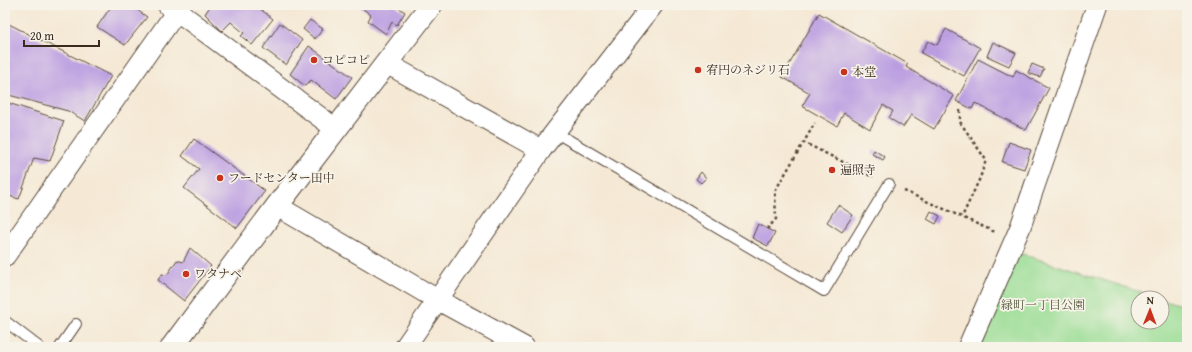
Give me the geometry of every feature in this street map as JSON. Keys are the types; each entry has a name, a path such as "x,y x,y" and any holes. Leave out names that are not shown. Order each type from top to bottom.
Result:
{"street":[{"path":"172,347 277,206 431,5"},
{"path":"406,347 541,150 654,5"},
{"path":"968,347 1015,240 1097,5"},
{"path":"5,256 175,7 336,129"},
{"path":"386,63 541,150"},
{"path":"277,206 438,300 524,347"}],"lane":[{"path":"555,132 824,291 889,184"},
{"path":"5,321 39,347"},
{"path":"60,347 76,324"}],"path":[{"path":"960,110 960,122 986,160 980,178 962,217"},
{"path":"767,229 776,219 775,191 815,123"},
{"path":"803,142 889,184 1015,240"}],"green space":[{"name":"緑町一丁目公園","path":"1019,253 1134,290 1130,290 1130,330 1170,330 1170,302 1187,307 1187,347 979,347"}],"building":[{"path":"112,5 130,5 147,17 125,45 97,27"},
{"path":"211,5 255,5 273,19 252,45 241,36 244,33 231,22 222,31 205,14"},
{"path":"358,5 395,5 405,12 397,25 392,22 386,34 368,21 371,15"},
{"name":"本堂","path":"819,13 908,64 906,67 954,96 934,129 911,115 903,127 889,118 893,111 883,105 870,129 844,113 837,126 802,106 810,93 782,77"},
{"path":"310,20 323,29 315,39 303,29"},
{"path":"5,22 111,76 85,121 68,111 5,94"},
{"path":"280,23 302,40 286,65 263,48"},
{"path":"946,29 980,48 964,76 921,53 928,41 937,45"},
{"path":"993,42 1016,53 1009,66 987,56"},
{"name":"コピコピ","path":"309,46 352,77 336,99 311,80 305,86 290,74"},
{"path":"978,59 1013,77 1016,70 1049,88 1026,130 975,103 972,109 956,101"},
{"path":"1032,64 1044,69 1040,77 1028,73"},
{"path":"5,102 64,121 50,161 34,158 19,199 9,196 5,209"},
{"name":"フードセンター田中","path":"194,139 265,191 237,228 184,188 199,169 182,156"},
{"path":"1009,142 1031,150 1024,169 1002,162"},
{"path":"874,150 885,157 883,160 872,154"},
{"path":"701,172 706,178 701,183 696,179"},
{"path":"838,205 853,215 842,232 827,222"},
{"path":"931,211 940,216 936,224 927,219"},
{"path":"758,224 775,233 768,246 752,238"},
{"name":"ワタナベ","path":"190,248 211,266 184,301 158,280 162,274 167,275 177,260 183,262"}],"place":[{"name":"コピコピ","path":"314,60"},
{"name":"宥円のネジリ石","path":"698,70"},
{"name":"本堂","path":"844,72"},
{"name":"遍照寺","path":"832,170"},
{"name":"フードセンター田中","path":"220,178"},
{"name":"ワタナベ","path":"186,274"}]}
